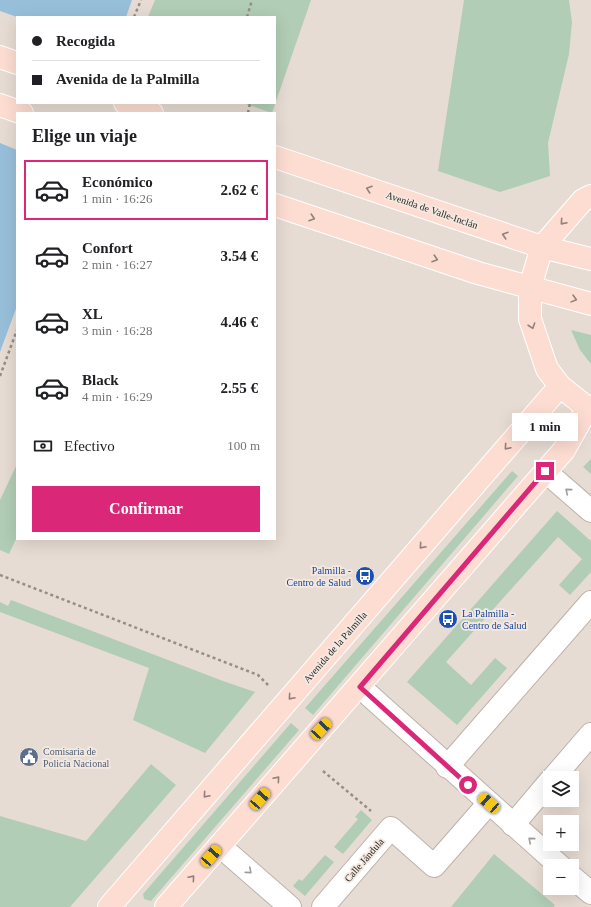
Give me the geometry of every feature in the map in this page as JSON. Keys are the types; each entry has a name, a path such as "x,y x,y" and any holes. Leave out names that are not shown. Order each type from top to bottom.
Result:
{"main road":[{"path":"0,57 16,63"},
{"path":"128,104 149,112"},
{"path":"0,105 19,112"},
{"name":"Avenida de Valle-Inclán","path":"276,157 542,247 591,259"},
{"path":"166,907 360,687 564,450 589,410 560,386 547,369 530,319 530,287 542,247 582,200 591,196"},
{"path":"276,205 478,273 591,304"},
{"name":"Avenida de la Palmilla","path":"110,907 560,386"}],"street":[{"path":"545,471 591,511"},
{"path":"447,767 591,602"},
{"path":"360,687 447,767 552,859"},
{"path":"559,771 591,734"},
{"path":"513,824 543,789"},
{"name":"Calle Jándula","path":"323,907 391,828 434,866 489,803"},
{"path":"220,846 290,907"},
{"path":"579,883 591,893"}],"path":[{"path":"134,16 141,0"},
{"path":"247,16 252,0"},
{"path":"0,376 16,333"},
{"path":"0,575 258,674 272,688"},
{"path":"323,770 391,828"}],"green space":[{"path":"155,0 311,0 276,101 276,16 148,16"},
{"path":"464,0 569,0 572,22 569,54 548,143 550,176 500,192 438,171"},
{"path":"246,104 275,104 272,112"},
{"path":"571,330 591,335 591,364 580,350"},
{"path":"591,459 591,474 583,467"},
{"path":"16,466 16,539 9,554 0,550 0,500"},
{"path":"512,471 518,476 313,715 305,708"},
{"path":"557,511 591,541 591,572 570,595 559,585 582,559 558,537 446,662 471,685 495,658 507,668 457,725 407,682"},
{"path":"11,600 255,692 205,753 133,720 149,668 0,612 0,602 8,606"},
{"path":"291,723 299,730 151,901 144,899 143,894"},
{"path":"151,764 176,785 70,907 0,907 0,816 86,841"},
{"path":"361,810 372,820 343,854 334,847 358,819 355,817"},
{"path":"494,854 555,905 554,907 451,907"},
{"path":"325,855 334,862 305,896 293,886 299,879 302,881"}],"water":[{"path":"0,0 132,0 126,16 16,16 16,309 0,352"}],"pier":[{"path":"0,11 16,17 16,104 97,104 94,112 16,112 16,150 0,143"}],"place":[{"name":"Palmilla - Centro de Salud","path":"365,576"},
{"name":"La Palmilla - Centro de Salud","path":"448,619"},
{"name":"Comisaria de Policía Nacional","path":"29,757"}],"route":[{"path":"468,785 360,687 545,471"}]}
